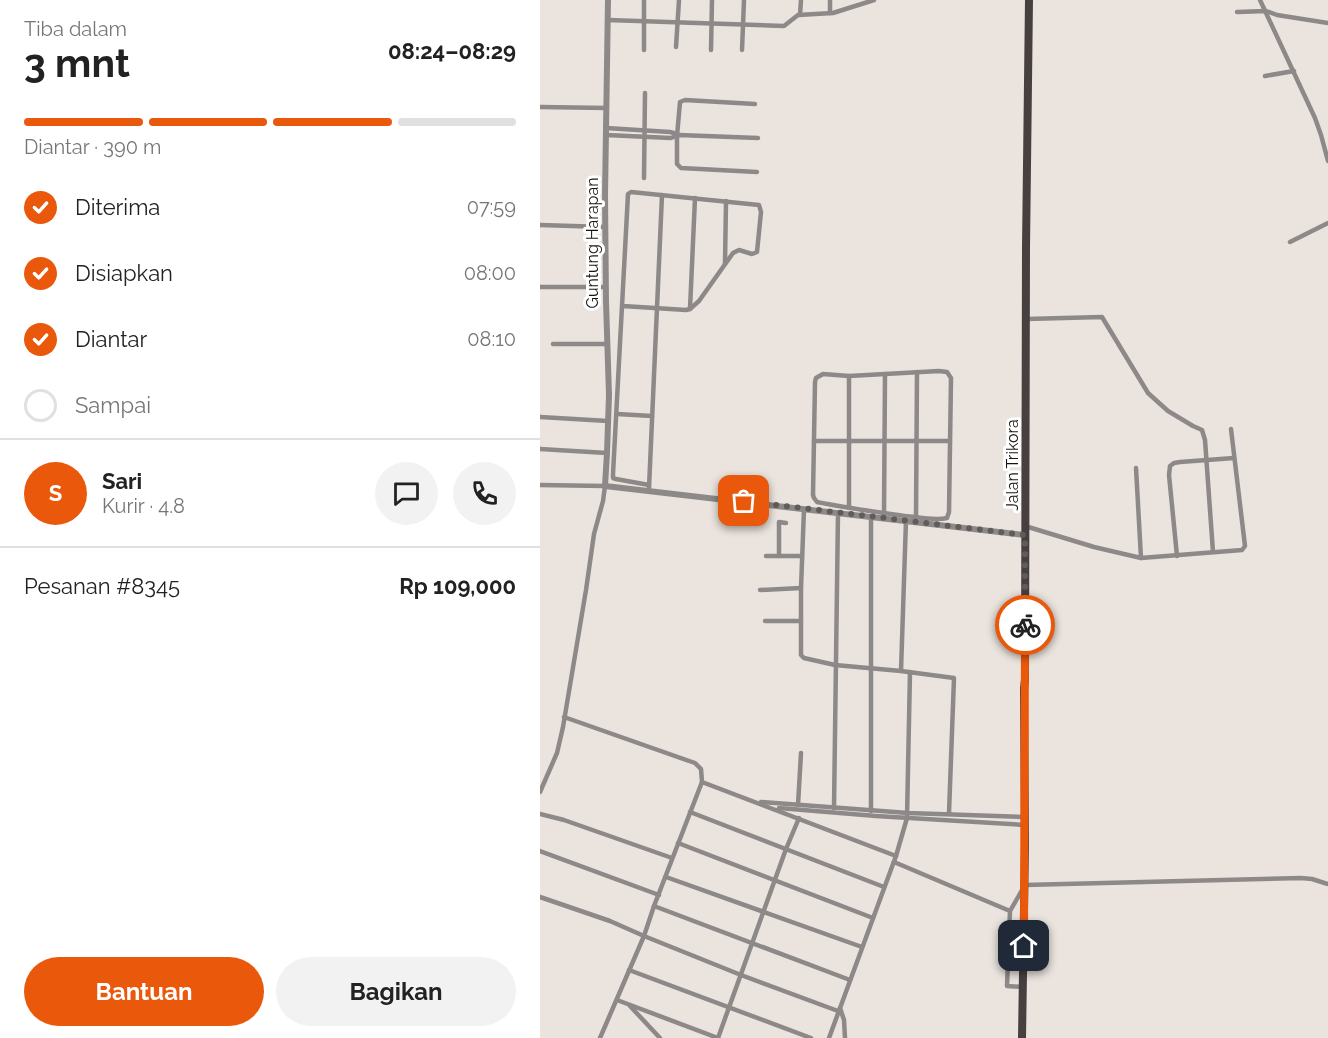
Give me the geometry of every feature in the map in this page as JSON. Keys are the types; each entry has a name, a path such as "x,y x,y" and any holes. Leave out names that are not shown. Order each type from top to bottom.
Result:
{"main road":[{"name":"Jalan Trikora","path":"1022,1038 1025,885 1029,0"}],"street":[{"name":"Guntung Harapan","path":"605,486 608,422 605,227 608,0"},
{"path":"644,0 644,50"},
{"path":"676,47 679,0"},
{"path":"711,50 712,0"},
{"path":"742,50 744,0"},
{"path":"800,15 801,0"},
{"path":"830,0 830,13"},
{"path":"608,20 784,26 800,15 830,13 871,0"},
{"path":"1260,0 1321,135 1328,161"},
{"path":"1237,12 1266,11 1328,23"},
{"path":"1265,76 1293,71"},
{"path":"644,178 645,93"},
{"path":"755,104 681,101 677,164 679,168 757,172"},
{"path":"540,107 607,108"},
{"path":"606,131 644,130 670,132 678,135 758,138"},
{"path":"606,131 644,137 671,138 678,135"},
{"path":"623,306 690,309 699,302 725,264 738,250 750,254 756,253 761,212 759,204 631,192 627,195 613,477 649,488"},
{"path":"649,488 662,195"},
{"path":"690,309 695,198"},
{"path":"725,264 726,201"},
{"path":"1290,242 1328,223"},
{"path":"540,225 605,227"},
{"path":"540,287 606,287"},
{"path":"1026,319 1101,316 1148,393 1168,411 1202,430 1205,440 1213,552"},
{"path":"553,344 607,344"},
{"path":"540,485 649,488 871,517 884,516 942,519 948,517 950,441 950,375 945,371 849,376 823,374 816,378 814,498 817,502 849,508 884,516 906,520 1025,531 1141,558 1177,556 1236,551 1245,547 1231,429"},
{"path":"916,517 918,372"},
{"path":"884,516 885,374"},
{"path":"849,376 849,508"},
{"path":"617,414 652,416"},
{"path":"540,417 608,422"},
{"path":"814,441 950,441"},
{"path":"540,448 607,453"},
{"path":"1177,556 1169,469 1172,464 1180,462 1234,458"},
{"path":"1136,468 1141,558"},
{"path":"540,792 557,753 594,534 605,486"},
{"path":"804,509 800,648 803,657 836,665 954,678 949,813"},
{"path":"834,808 838,513"},
{"path":"871,517 871,811"},
{"path":"901,671 906,520"},
{"path":"779,556 779,522 786,523"},
{"path":"766,556 802,556"},
{"path":"760,590 801,588"},
{"path":"765,621 801,621"},
{"path":"829,1038 894,862 908,815 910,672"},
{"path":"564,717 695,763 701,769 702,782 644,936 600,1038"},
{"path":"798,805 801,753"},
{"path":"702,782 896,856"},
{"path":"753,802 908,815 949,813 1025,821"},
{"path":"768,807 802,811 1025,821"},
{"path":"690,813 884,887"},
{"path":"540,814 564,820 672,858"},
{"path":"617,1000 718,1038 799,818"},
{"path":"678,843 873,918"},
{"path":"540,851 659,895"},
{"path":"894,862 1010,911"},
{"path":"666,877 862,947"},
{"path":"1023,987 1006,986 1010,911 1025,885 1301,878 1328,884"},
{"path":"540,897 610,921 741,975 839,1009 844,1020 845,1038"},
{"path":"654,906 850,980"},
{"path":"629,970 811,1038"},
{"path":"628,1004 660,1038"}],"way so far":[{"path":"744,501 1025,535 1025,625"}],"route":[{"path":"1024,946 1025,625"}]}
